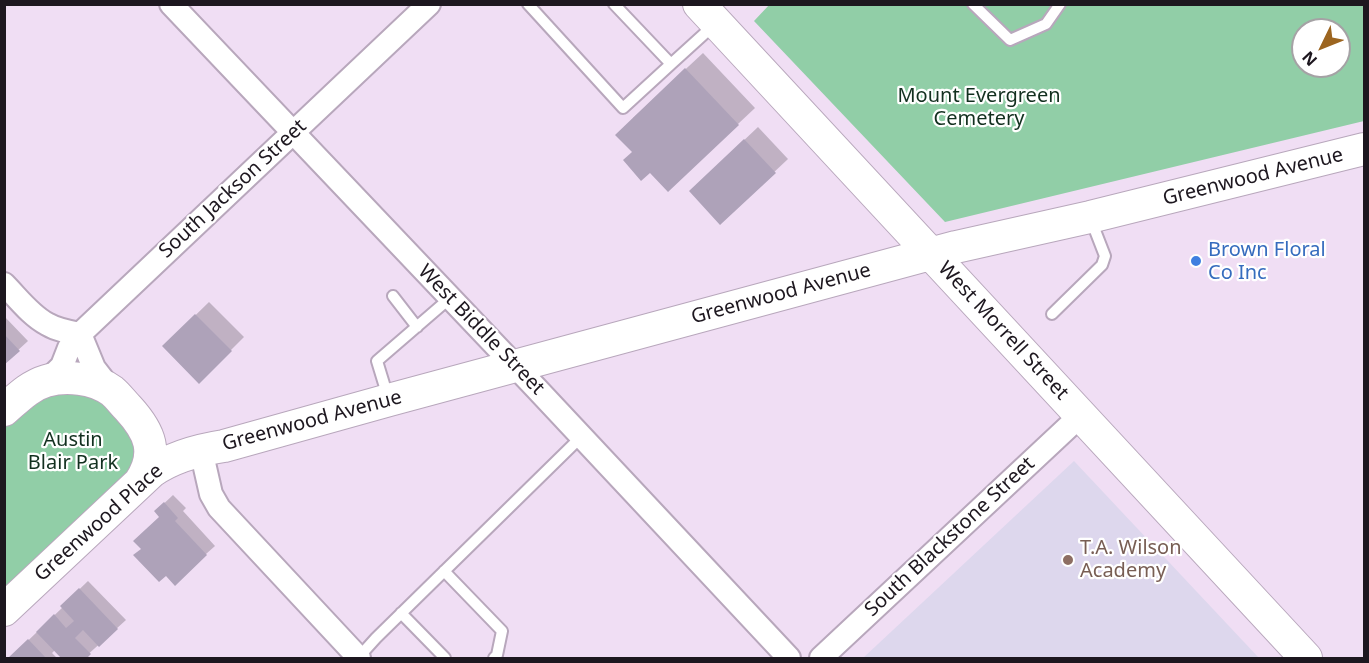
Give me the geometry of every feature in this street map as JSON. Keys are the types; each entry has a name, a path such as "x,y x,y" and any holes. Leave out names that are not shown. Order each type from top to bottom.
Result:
{"street":[{"name":"West Biddle Street","path":"171,4 582,436 789,658"},
{"name":"South Jackson Street","path":"48,381 62,366 66,354 80,334 429,4"},
{"name":"West Morrell Street","path":"707,14 1306,658"},
{"name":"Greenwood Avenue","path":"201,450 224,446 956,247 1363,153"},
{"path":"4,284 32,313 47,324 60,330 80,334 94,368 113,392 155,435 168,444 201,450 211,494 219,508 358,658"},
{"name":"South Jackson Street","path":"4,410 30,388 48,381 66,378 100,385 113,392"},
{"name":"South Blackstone Street","path":"820,658 1080,416"},
{"path":"140,421 148,439 150,458 148,468 140,482"},
{"name":"Greenwood Place","path":"4,610 159,466 201,450"}],"lane":[{"path":"528,4 623,108 671,64 707,14"},
{"path":"614,4 671,64"},
{"path":"973,4 1010,40 1046,24 1060,4"},
{"path":"1052,314 1102,265 1105,256 1090,217"},
{"path":"393,296 417,327"},
{"path":"389,400 377,361 450,298"},
{"path":"358,658 582,436"},
{"path":"444,571 502,631 497,655 494,658"},
{"path":"401,613 445,658"}],"shaded area":[{"name":"T.A. Wilson Academy","path":"1074,461 1259,658 863,658"}],"green space":[{"name":"Mount Evergreen Cemetery","path":"770,4 1364,5 1364,121 945,222 754,21"},
{"name":"Austin Blair Park","path":"78,379 150,449 5,610 5,410"}],"building":[{"path":"685,68 739,125 668,192 650,173 641,181 623,160 632,152 615,135"},
{"path":"744,139 776,173 720,225 689,191"},
{"path":"195,314 232,351 199,384 162,346"},
{"path":"4,334 20,351 4,365"},
{"path":"164,502 178,518 175,521 207,555 175,586 166,576 159,582 133,555 141,549 133,541 159,517 154,511"},
{"path":"79,588 118,629 99,647 83,630 75,638 91,654 87,658 61,658 36,632 54,614 66,628 74,621 60,606"},
{"path":"28,639 46,658 8,658"}],"place":[{"name":"Brown Floral Co Inc","path":"1196,261"},
{"name":"T.A. Wilson Academy","path":"1068,560"}]}
